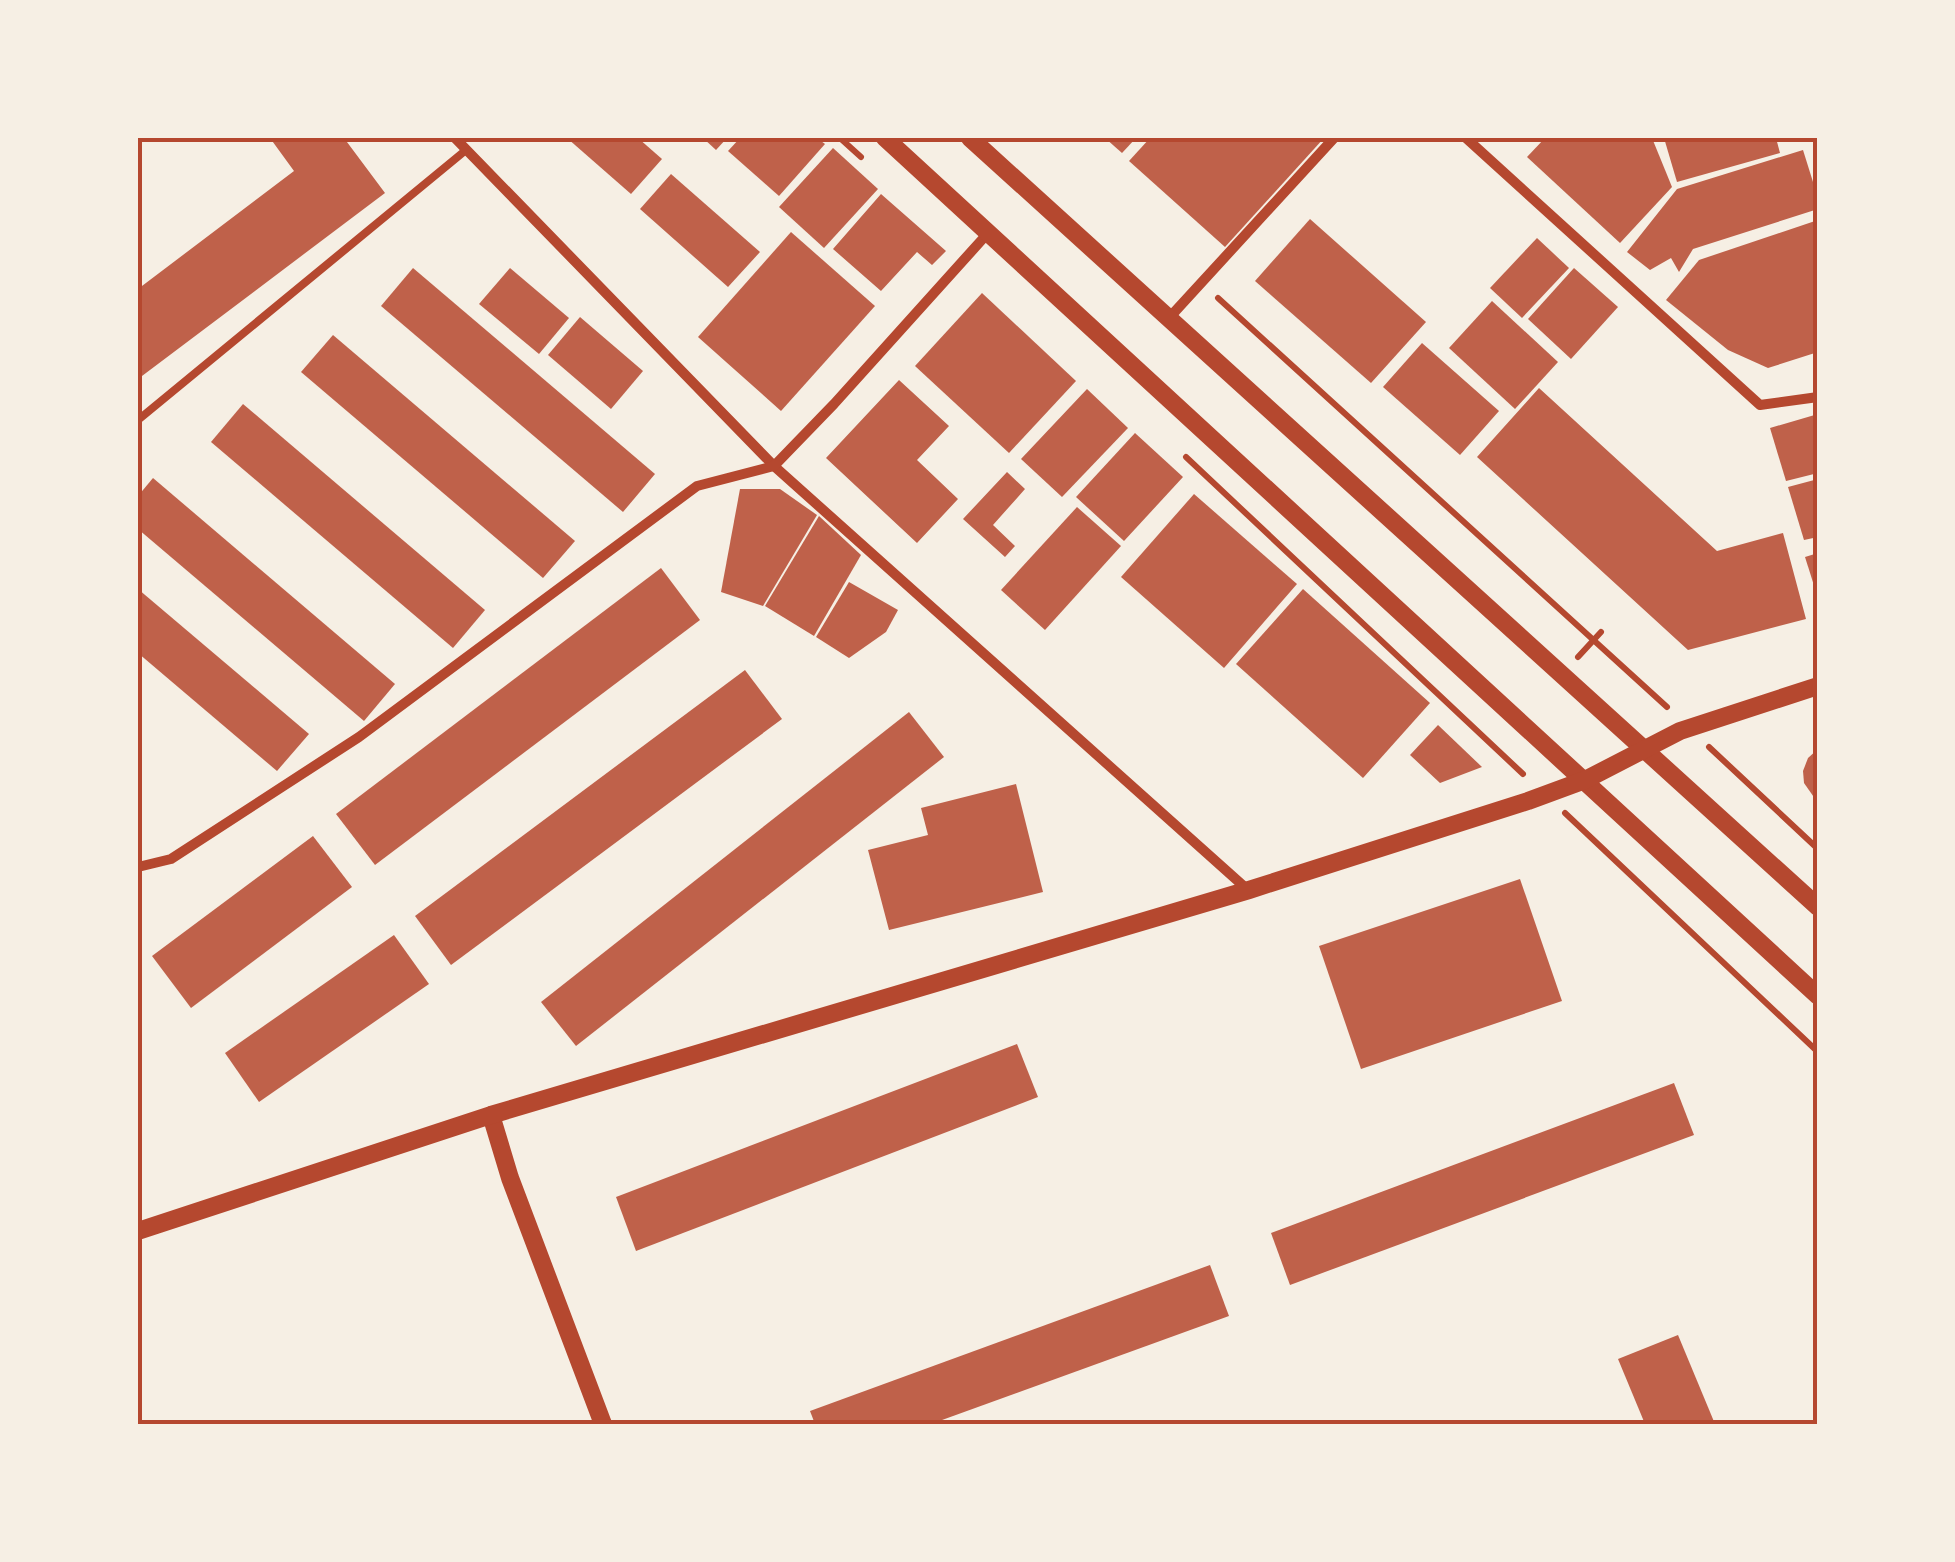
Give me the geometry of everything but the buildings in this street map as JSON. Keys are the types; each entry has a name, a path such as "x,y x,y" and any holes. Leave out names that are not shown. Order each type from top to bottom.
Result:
{"street":[{"path":"454,138 774,466 1249,890"},
{"path":"885,138 1818,996"},
{"path":"970,138 1818,907"},
{"path":"1169,318 1334,138"},
{"path":"1466,138 1760,405 1818,397"},
{"path":"138,867 171,859 359,737 697,486 774,466 988,233"},
{"path":"138,1230 491,1116 1249,890 1586,780 1689,728 1818,686"},
{"path":"491,1116 510,1178 603,1424"}],"lane":[{"path":"138,420 466,150"}],"path":[{"path":"840,138 869,163"},
{"path":"1201,282 1654,695"},
{"path":"1184,456 1818,1052"},
{"path":"1733,770 1818,848"}]}
